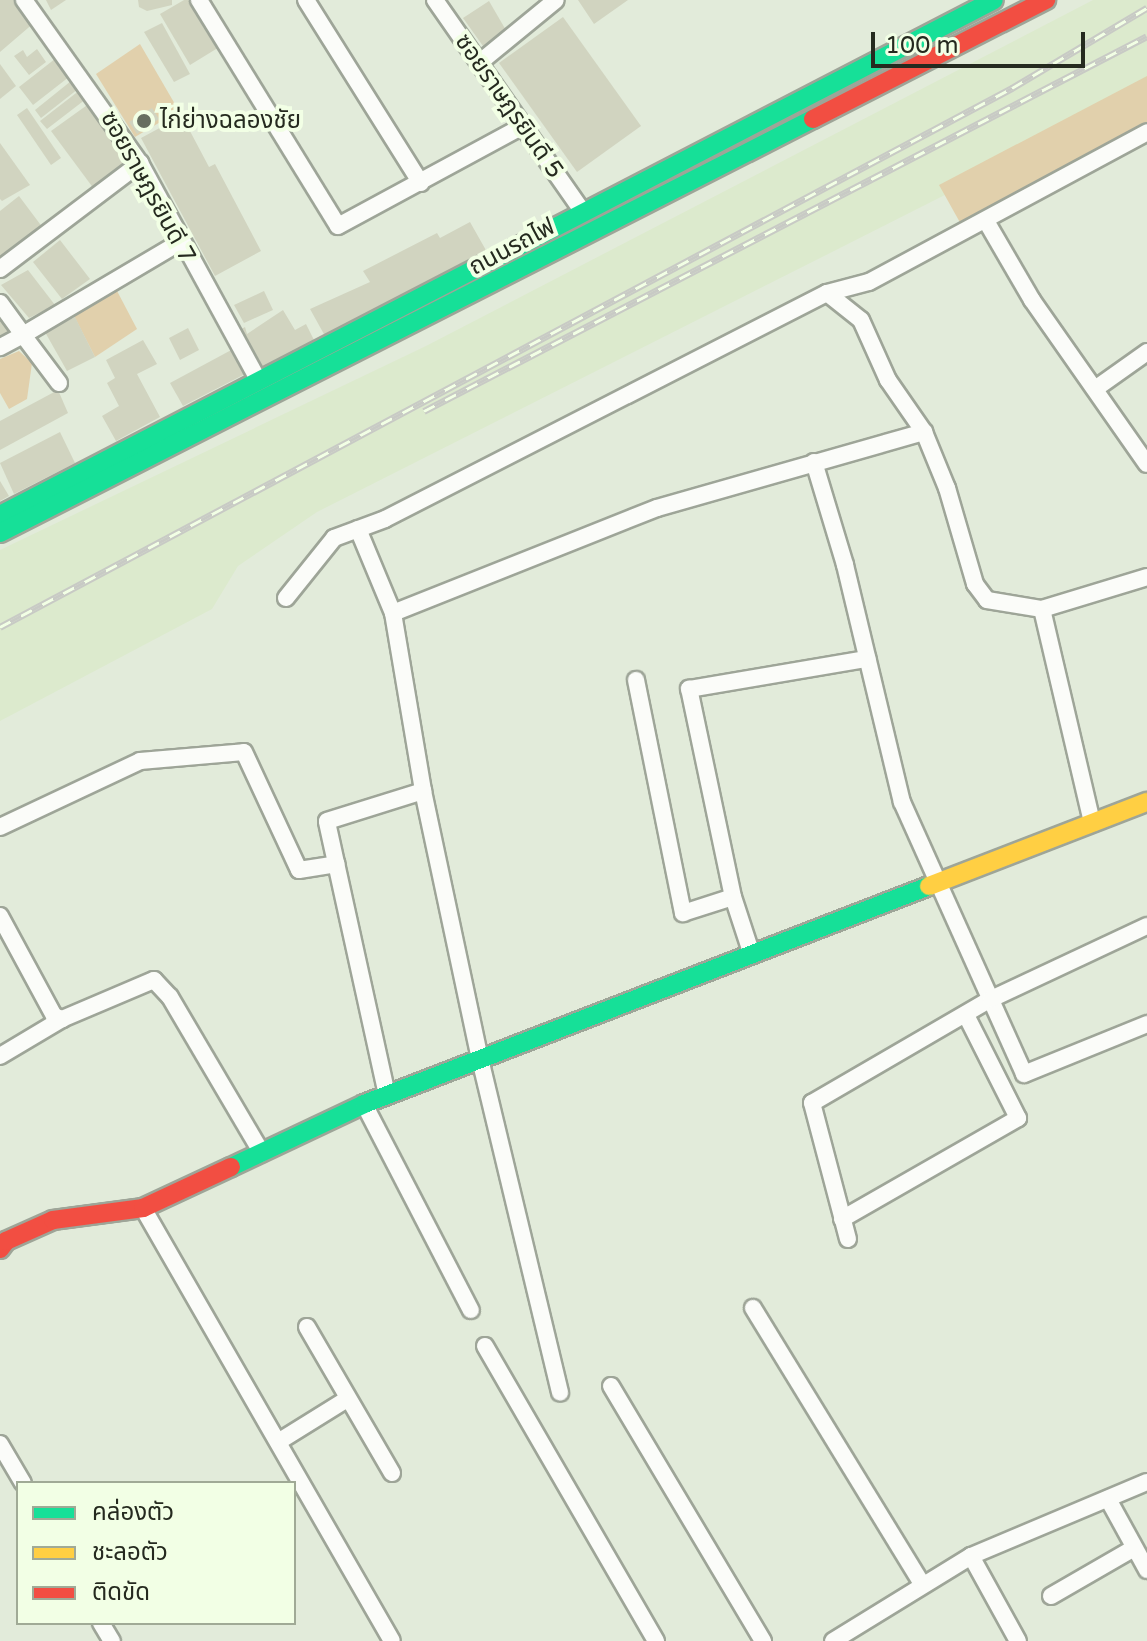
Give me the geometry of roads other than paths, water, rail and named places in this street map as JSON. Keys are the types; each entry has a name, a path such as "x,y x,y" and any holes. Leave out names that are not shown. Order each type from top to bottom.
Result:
{"street":[{"name":"ซอยราษฎรยินดี 7","path":"24,0 140,163 180,242 259,381"},
{"path":"199,0 338,226 521,127"},
{"path":"306,0 421,183"},
{"name":"ซอยราษฎรยินดี 5","path":"435,0 583,212"},
{"path":"479,63 556,0"},
{"name":"ถนนรถไฟ","path":"0,515 994,0"},
{"name":"ถนนรถไฟ","path":"0,533 452,307 1046,0"},
{"path":"286,598 323,546 827,293 869,282 1147,132"},
{"path":"0,269 140,163"},
{"path":"986,221 1032,300 1147,464"},
{"path":"0,347 180,242"},
{"path":"442,287 452,307"},
{"path":"827,293 861,320 888,380 924,432 947,488 975,584 987,600 1042,609 1147,577"},
{"path":"0,303 59,383"},
{"path":"1095,389 1147,352"},
{"path":"393,613 657,508 924,432"},
{"path":"814,462 902,802 1024,1074 1147,1024"},
{"path":"358,529 393,613 423,791 480,1059 560,1393"},
{"path":"1042,609 1092,823"},
{"path":"752,955 733,897 689,689 867,659"},
{"path":"636,680 683,913 733,897"},
{"path":"0,827 140,761 244,752 299,870 337,864"},
{"path":"387,1095 327,821 423,791"},
{"path":"2,1240 53,1220 143,1208 364,1104 1147,802"},
{"path":"0,916 5,939 54,1016 62,1019"},
{"path":"848,1239 812,1103 991,999 1147,926"},
{"path":"0,1056 62,1019 154,980 170,997 262,1153"},
{"path":"842,1219 1018,1118 966,1015"},
{"path":"364,1104 471,1310"},
{"path":"143,1208 392,1641"},
{"path":"753,1308 922,1584"},
{"path":"307,1327 392,1473"},
{"path":"485,1346 656,1641"},
{"path":"611,1386 763,1641"},
{"path":"278,1442 347,1399"},
{"path":"0,1444 22,1481"},
{"path":"844,1639 922,1584 971,1556 1147,1482"},
{"path":"1108,1499 1147,1570"},
{"path":"1051,1596 1134,1548"},
{"path":"971,1556 1018,1641"}],"railway":[{"path":"0,627 1012,88 1147,8"},
{"path":"424,411 1147,36"}],"place":[{"name":"ไก่ย่างฉลองชัย","path":"144,121"}]}
